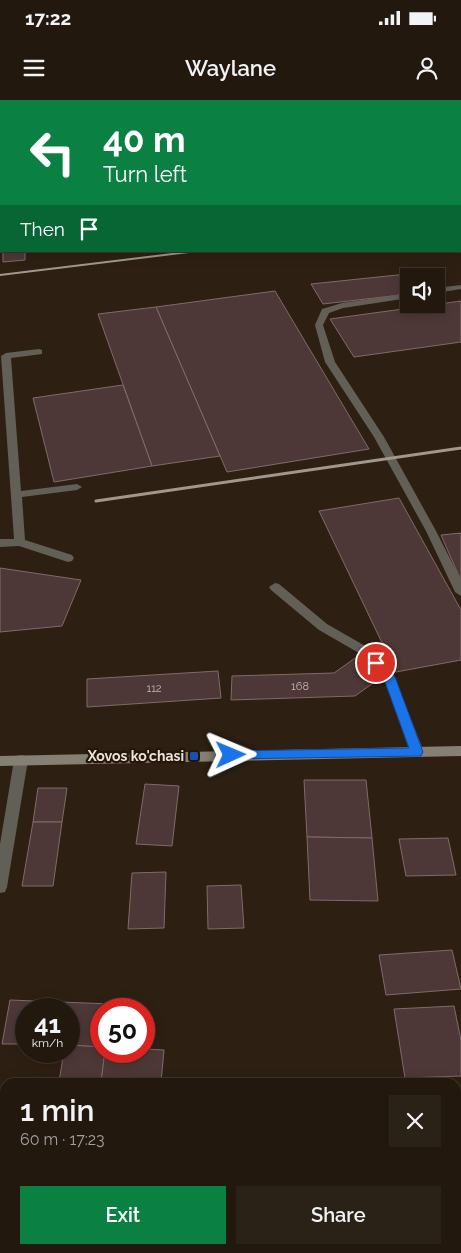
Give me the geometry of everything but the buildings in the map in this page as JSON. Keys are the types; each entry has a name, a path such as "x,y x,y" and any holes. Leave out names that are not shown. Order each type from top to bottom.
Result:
{"main road":[{"path":"0,761 461,751"}],"street":[{"path":"445,290 461,287"},
{"path":"400,296 342,306 325,311 319,325 330,362 379,437 431,531 461,592"},
{"path":"20,542 6,356 39,352"},
{"path":"16,495 77,487"},
{"path":"0,543 20,542 68,558"},
{"path":"275,587 323,627 363,650 389,677 417,752"},
{"path":"0,888 21,760"}],"railway":[{"path":"0,275 189,252"},
{"path":"96,501 461,448"}],"place":[{"name":"Xovos ko'chasi","path":"194,756"}],"route":[{"path":"231,755 417,752 389,677 376,663"}]}
